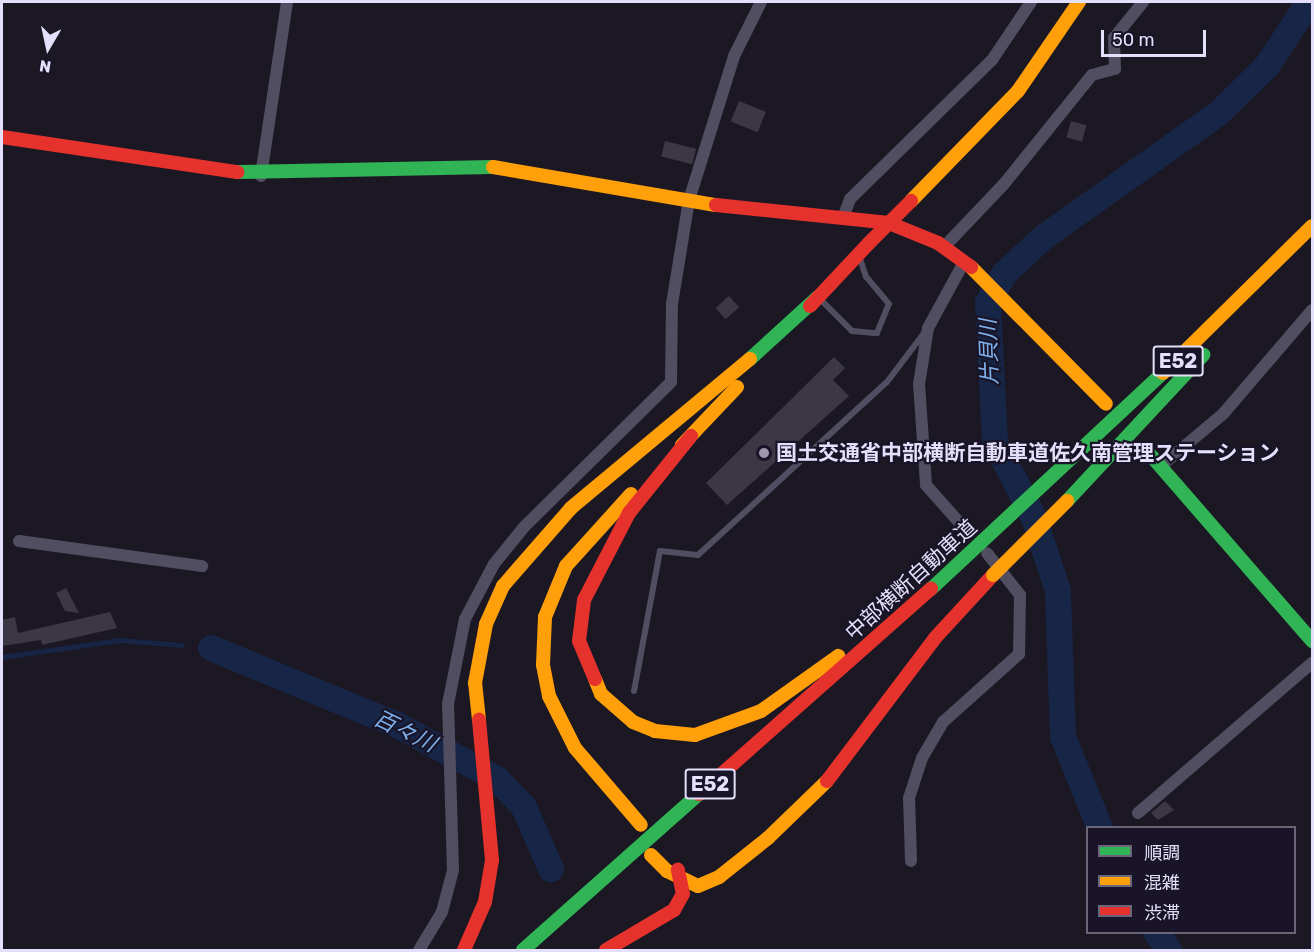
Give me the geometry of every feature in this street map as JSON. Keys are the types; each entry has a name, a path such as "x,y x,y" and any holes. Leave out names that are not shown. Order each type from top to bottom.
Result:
{"main road":[{"path":"681,421 570,538 542,584 532,615 530,659 540,711 566,758 636,829 591,770 560,722 549,696 542,638 554,591 578,548 691,436 818,297 1018,91 1079,2"},
{"path":"2,137 261,176 495,167 689,200 844,214 889,223 944,247 968,265 1021,313 1106,404"},
{"name":"中部横断自動車道","path":"523,951 1056,470 1128,410 1312,226"},
{"path":"656,851 682,880 698,886 711,882 812,797 935,639 993,575 1067,501 1296,244"},
{"path":"464,951 490,881 489,802 481,749 477,660 503,586 554,523 681,421 818,297"},
{"path":"691,436 612,539 591,579 580,621 582,656 602,694 614,709 656,731 718,731 784,697 980,539"},
{"path":"1147,451 1312,641"},
{"path":"606,951 674,910 683,894 682,880"}],"street":[{"path":"261,176 287,2"},
{"path":"419,951 442,912 453,870 449,685 457,642 494,564 670,382 672,304 689,200 734,56 761,2"},
{"path":"844,214 850,199 992,60 1031,2"},
{"path":"944,247 1004,184 1092,75 1115,69 1114,38 1143,2"},
{"path":"911,861 909,798 922,758 943,722 1019,654 1020,595 980,539 926,485 923,470 919,384 928,328 968,265"},
{"path":"1161,466 1223,414 1312,310"},
{"path":"19,540 202,566"},
{"path":"1138,813 1312,663"}],"lane":[{"path":"818,297 852,331 877,333 889,304 866,277 864,249"},
{"path":"634,691 660,550 698,555 887,382 928,328"}],"building":[{"path":"739,101 766,112 758,132 731,121"},
{"path":"1071,121 1086,125 1082,142 1067,137"},
{"path":"665,141 696,149 692,164 661,157"},
{"path":"729,296 739,307 726,319 716,308"},
{"path":"834,357 845,368 833,380 849,396 727,505 706,483"},
{"path":"66,588 79,613 65,611 56,593"},
{"path":"110,612 117,628 42,645 41,640 2,646 2,620 15,617 18,633"},
{"path":"1165,801 1174,810 1158,820 1151,813"}],"waterway":[{"name":"片貝川","path":"1099,826 1063,737 1058,591 1034,518 995,442 988,303 1004,274 1044,237 1218,114 1267,66 1309,2"},
{"path":"2,657 120,640 182,645"},
{"name":"百々川","path":"211,648 399,726 497,779 524,807 551,869"},
{"name":"片貝川","path":"1157,934 1169,950"}],"traffic: fast":[{"path":"237,172 493,167"},
{"path":"750,359 818,297"},
{"path":"1067,501 1203,355"},
{"path":"931,589 1163,373"},
{"path":"1147,451 1312,641"},
{"path":"523,950 699,794"}],"traffic: slow":[{"path":"911,201 1018,91 1079,2"},
{"path":"493,167 716,205"},
{"path":"1163,373 1312,226"},
{"path":"971,267 1106,404"},
{"path":"479,720 475,683 486,624 503,586 571,508 750,359"},
{"path":"682,445 737,387"},
{"path":"631,494 566,566 545,617 543,665 549,696 575,748 641,825"},
{"path":"993,575 1067,501"},
{"path":"595,679 601,694 633,722 655,731 695,735 761,711 838,656"},
{"path":"651,855 667,871 698,886 719,877 768,838 827,781"}],"traffic: jam":[{"path":"2,137 237,172"},
{"path":"868,244 911,201"},
{"path":"716,205 889,223 938,243 971,267"},
{"path":"810,306 868,244"},
{"path":"595,679 579,641 584,600 629,513 691,436"},
{"path":"827,781 935,638 993,575"},
{"path":"699,794 931,589"},
{"path":"464,950 485,902 492,860 479,720"},
{"path":"606,950 674,910 683,894 678,870"}],"place":[{"name":"国土交通省中部横断自動車道佐久南管理ステーション","path":"764,453"}]}
